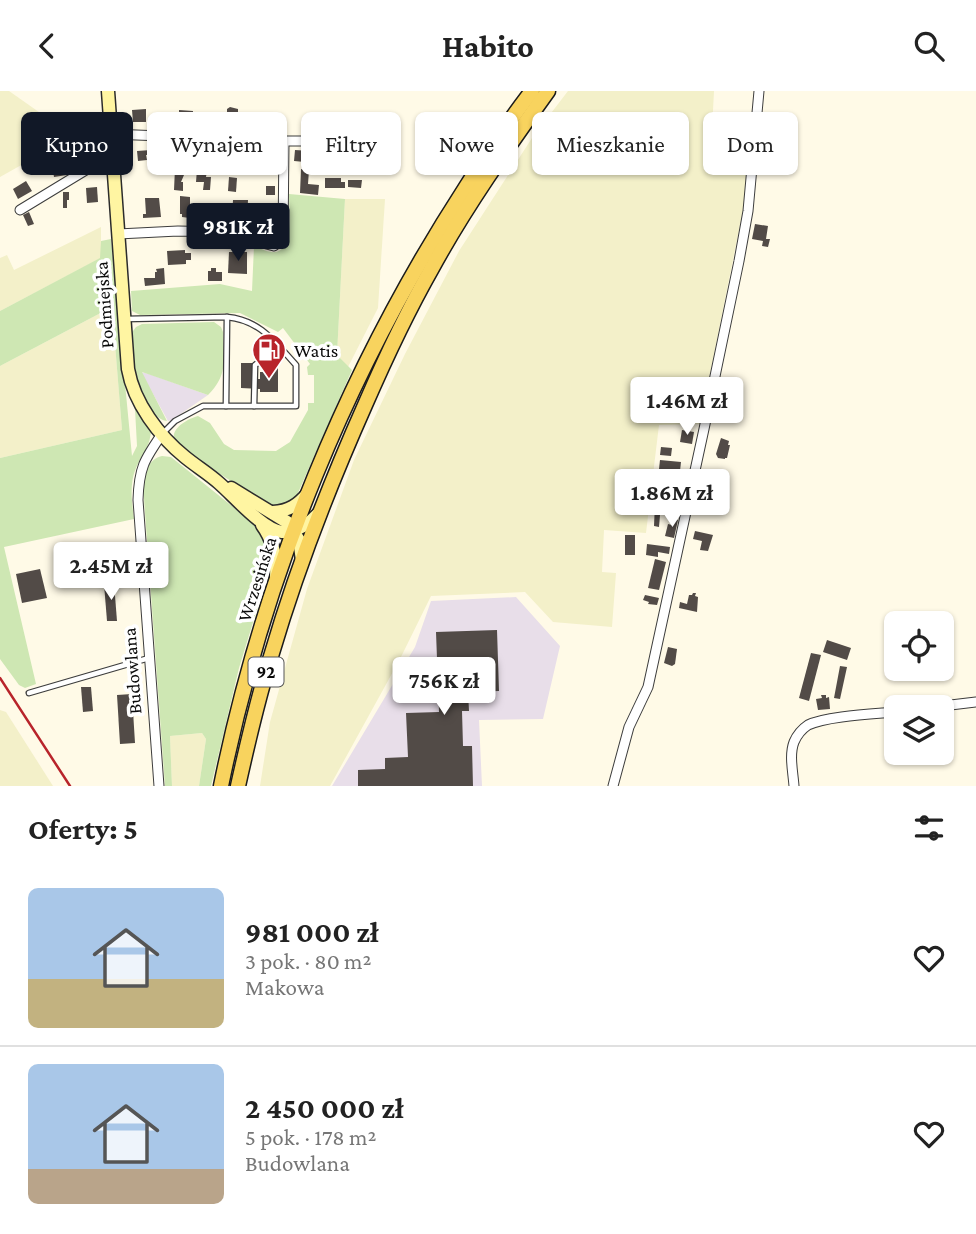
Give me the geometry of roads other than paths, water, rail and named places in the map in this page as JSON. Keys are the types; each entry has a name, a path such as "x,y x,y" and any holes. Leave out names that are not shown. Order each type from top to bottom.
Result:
{"main road":[{"name":"Wrzesińska","path":"221,786 251,659 276,583 294,530 352,392 387,322 436,235 532,91"},
{"name":"Wrzesińska","path":"238,786 271,655 319,513 346,446 392,344 433,265 480,189 548,91"}],"street":[{"name":"Podmiejska","path":"108,91 109,112"},
{"path":"613,786 629,727 648,687 707,416 748,211 759,91"},
{"path":"20,210 78,175"},
{"name":"Podmiejska","path":"114,175 128,369 132,385 147,414 185,457 276,530 294,530 273,512 218,481"},
{"path":"118,234 223,232 274,246 283,238 284,175"},
{"name":"Budowlana","path":"159,786 138,478 144,460 162,434"},
{"path":"273,512 292,508 310,491"},
{"path":"302,561 301,545 294,530 307,524 319,513"},
{"path":"256,516 267,532 274,550 276,583"},
{"path":"954,705 976,702"},
{"path":"794,786 793,743 806,726 818,721 884,713"}],"lane":[{"path":"226,406 227,317"},
{"path":"124,319 241,318 270,335 296,365 296,406 203,406 175,421 162,434"},
{"path":"254,406 255,365 280,347"},
{"path":"29,692 149,657"}],"railway":[{"path":"0,678 70,786"}],"place":[{"name":"Watis","path":"269,380"}]}
